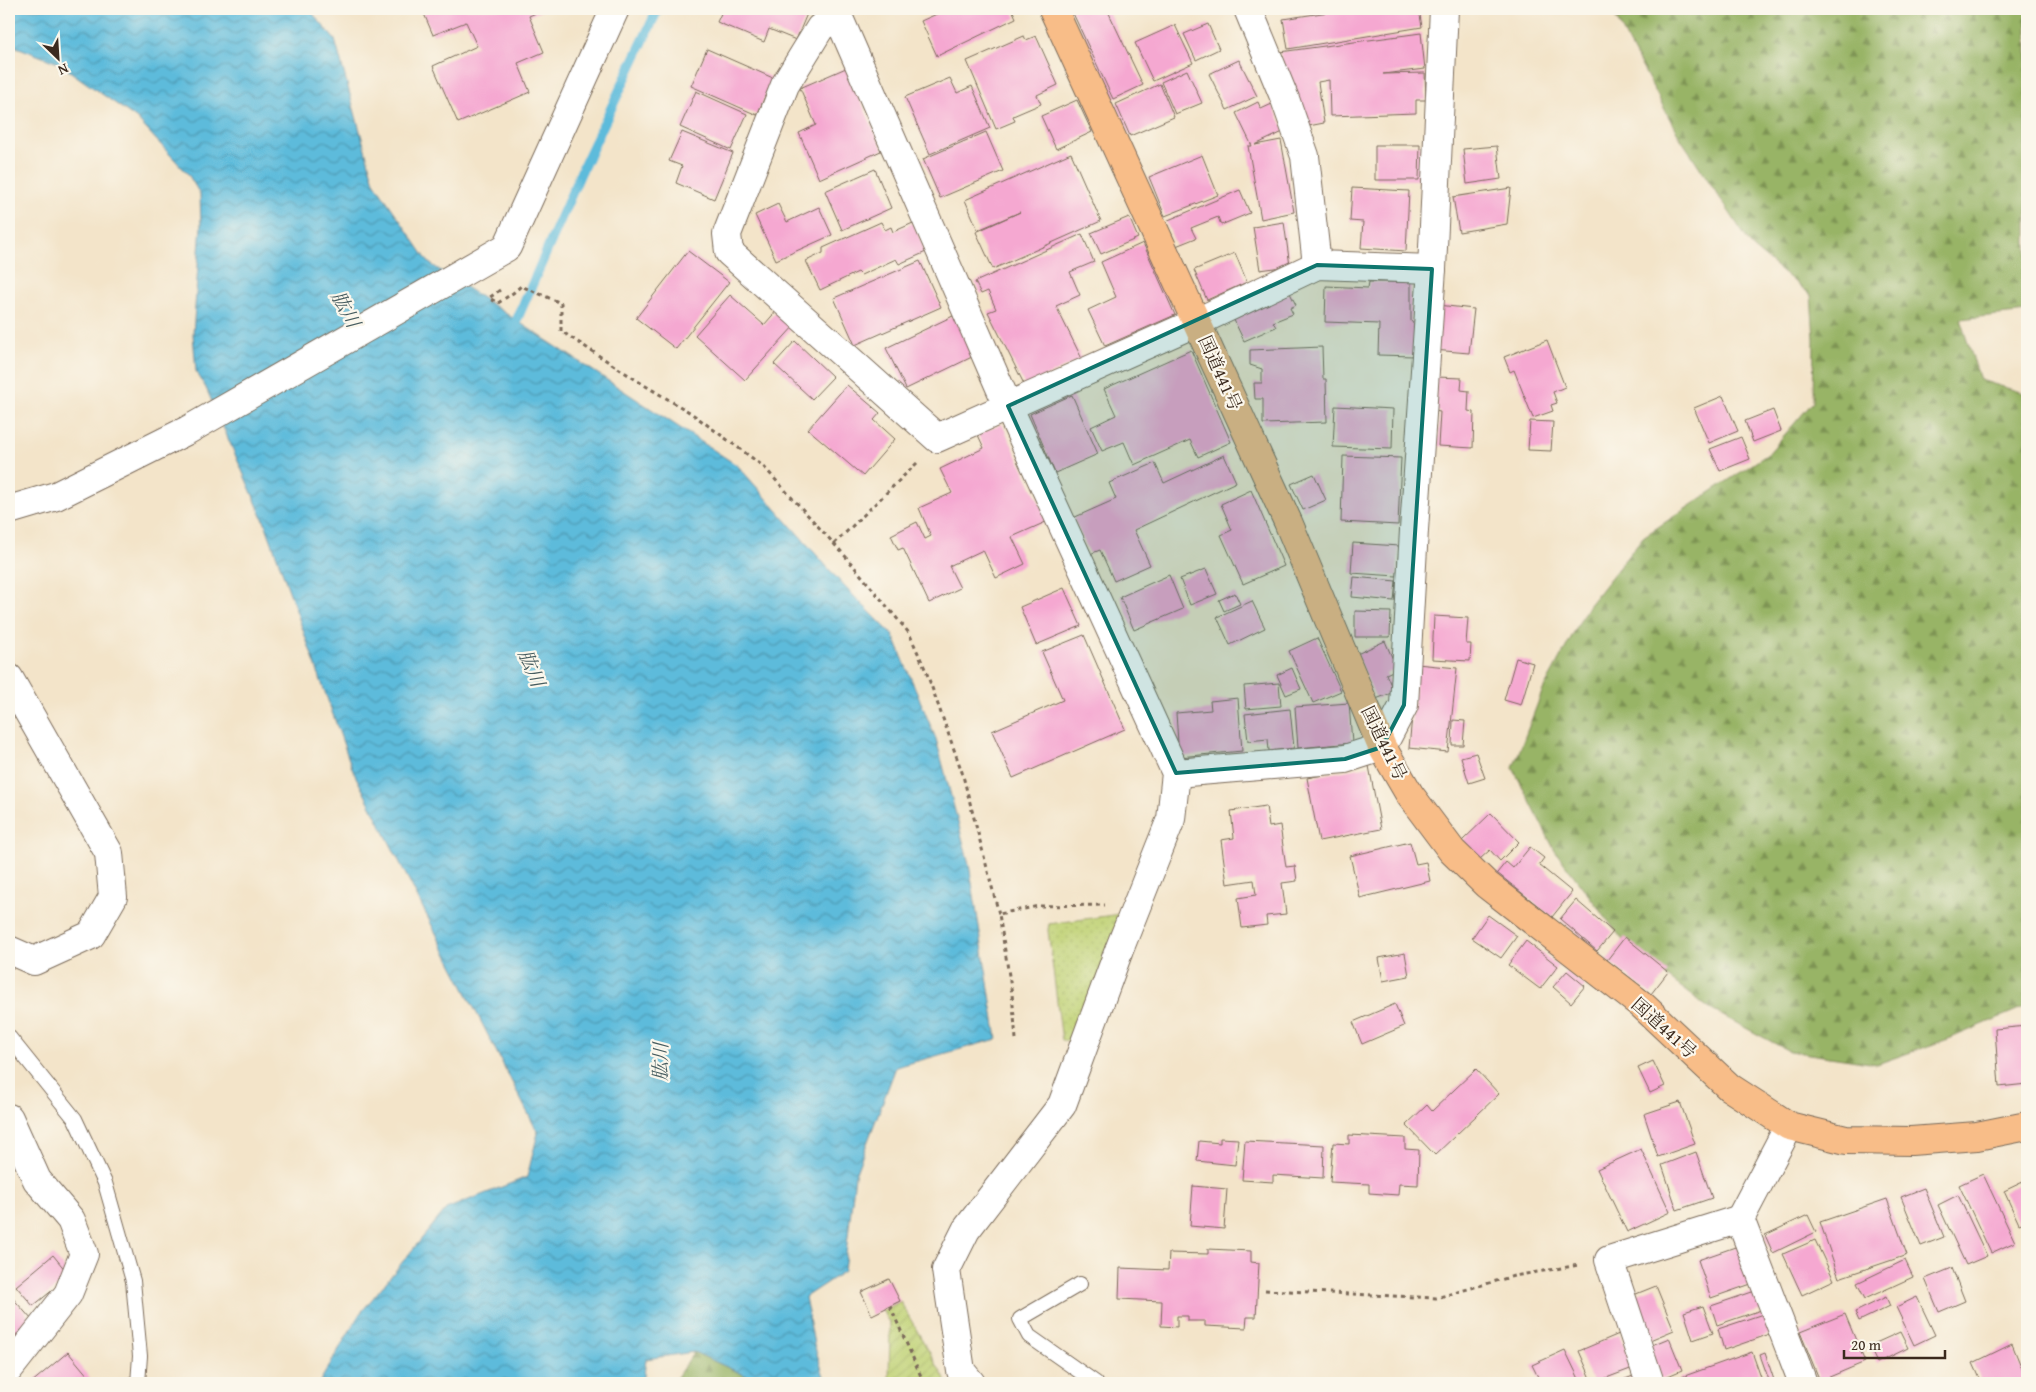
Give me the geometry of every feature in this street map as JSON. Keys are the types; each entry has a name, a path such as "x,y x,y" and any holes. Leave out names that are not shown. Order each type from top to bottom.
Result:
{"highway":[{"name":"国道441号","path":"1053,9 1288,522 1382,747 1410,795 1452,851 1487,885 1643,1006 1729,1087 1789,1126 1846,1140 1911,1141 1977,1136 2027,1126"}],"street":[{"path":"9,510 56,496 188,430 507,247 615,9"},
{"path":"1248,9 1285,99 1305,156 1317,265"},
{"path":"1176,773 1345,759 1382,747 1404,705 1432,269 1444,9"},
{"path":"971,1383 962,1371 946,1270 966,1230 1062,1105 1119,950 1171,818 1176,773 1008,406 837,12 820,28 785,85 727,234 729,252 937,438 1008,406 1197,322 1317,265 1432,269"},
{"path":"9,678 109,854 113,897 91,935 34,960 9,950"},
{"path":"9,1118 37,1180 71,1220 84,1254 68,1294 9,1369"},
{"path":"1650,1383 1609,1260 1740,1219 1789,1126"},
{"path":"1740,1219 1803,1383"}],"lane":[{"path":"9,1037 75,1120 105,1183 133,1281 140,1356 138,1383"},
{"path":"1080,1284 1020,1319 1029,1336 1096,1383"}],"path":[{"path":"489,298 498,302 521,286 562,303 561,331 690,413 763,466 834,544 909,633 926,671 962,772 999,914 1012,994 1016,1039"},
{"path":"834,544 919,461 937,438"},
{"path":"999,914 1039,906 1108,905"},
{"path":"1264,1290 1436,1298 1514,1276 1609,1260"},
{"path":"890,1306 924,1383"}],"highlighted area":[{"path":"1317,265 1432,269 1404,705 1382,747 1345,759 1176,773 1008,406"}],"green space":[{"path":"1611,9 2027,9 2027,312 1960,319 1980,380 2027,394 2027,1007 1951,1038 1877,1064 1789,1051 1710,1009 1628,947 1555,851 1513,768 1542,692 1588,606 1643,537 1768,454 1813,402 1814,339 1811,295 1753,248 1679,136"},
{"path":"1120,914 1078,1042 1062,1041 1048,930 1049,924"},
{"path":"900,1301 947,1383 889,1383 890,1324 882,1310"},
{"path":"694,1352 762,1383 673,1383"}],"water":[{"name":"肱川","path":"9,9 309,9 335,40 374,182 429,263 738,466 843,585 893,635 936,739 969,864 997,1039 896,1067 855,1175 844,1271 805,1297 814,1344 826,1383 762,1383 694,1352 646,1359 643,1383 319,1383 359,1315 446,1209 527,1177 538,1133 353,771 265,523 206,388 196,371 193,334 201,225 200,194 188,174 136,118 58,63 9,44"}],"building":[{"path":"422,9 545,9 529,16 544,52 518,63 530,92 458,123 433,66 477,46 466,22 433,35"},
{"path":"723,9 809,9 796,40 769,29 764,42 717,22"},
{"path":"948,9 1012,9 1016,18 937,56 921,21"},
{"path":"1071,9 1107,9 1143,85 1113,99"},
{"path":"1348,9 1419,9 1422,27 1288,49 1283,19"},
{"path":"1208,24 1219,49 1196,60 1184,34"},
{"path":"1175,25 1193,63 1153,81 1135,43"},
{"path":"1421,33 1425,69 1383,74 1425,73 1426,100 1416,100 1416,113 1330,116 1329,80 1318,82 1324,123 1293,129 1280,52"},
{"path":"1024,36 1026,40 1036,36 1058,85 1037,95 1041,104 1013,116 1015,121 996,129 967,61"},
{"path":"707,49 773,78 757,115 691,86"},
{"path":"1239,60 1257,96 1227,110 1209,74"},
{"path":"846,68 883,150 819,179 799,133 816,125 800,88"},
{"path":"1187,70 1202,103 1175,114 1161,82"},
{"path":"950,78 957,93 972,86 990,128 930,154 905,97"},
{"path":"1160,84 1174,117 1130,136 1116,104"},
{"path":"696,91 747,114 731,150 680,127"},
{"path":"1077,100 1092,132 1056,149 1041,116"},
{"path":"1258,102 1261,109 1272,104 1285,131 1255,145 1281,140 1294,212 1261,219 1248,146 1252,146 1236,113"},
{"path":"682,132 733,153 714,199 676,183 682,166 669,161"},
{"path":"986,132 1003,171 940,198 923,159"},
{"path":"1375,145 1420,145 1419,180 1375,180"},
{"path":"1497,146 1501,179 1467,184 1463,149"},
{"path":"1071,153 1101,221 993,269 976,232 1020,212 978,230 965,200"},
{"path":"1202,155 1218,195 1165,216 1149,177"},
{"path":"875,169 891,208 842,230 825,191"},
{"path":"1352,188 1409,191 1406,251 1361,248 1363,222 1350,221"},
{"path":"1511,188 1507,224 1459,232 1453,197"},
{"path":"1240,190 1250,213 1221,225 1218,217 1191,228 1196,238 1176,246 1166,221"},
{"path":"778,204 787,222 819,207 832,235 776,260 755,215"},
{"path":"1129,217 1138,238 1101,254 1091,233"},
{"path":"881,222 885,230 891,227 893,232 913,223 926,252 899,264 896,259 861,275 858,272 820,290 806,261 823,253 823,248"},
{"path":"1284,222 1290,266 1260,270 1253,227"},
{"path":"1082,234 1094,262 1070,272 1080,295 1056,306 1082,359 1025,386 988,312 996,309 988,291 981,294 975,282"},
{"path":"1143,243 1175,315 1105,346 1088,310 1116,297 1101,262"},
{"path":"688,251 729,282 676,349 636,318"},
{"path":"1235,253 1247,282 1207,300 1194,270"},
{"path":"920,261 941,307 855,345 834,298"},
{"path":"1369,282 1411,282 1411,321 1415,326 1414,356 1378,355 1379,324 1325,322 1326,286 1368,288"},
{"path":"1290,293 1296,305 1290,308 1293,314 1273,322 1276,327 1244,341 1233,318"},
{"path":"730,295 764,325 778,309 795,325 745,380 695,335"},
{"path":"1438,305 1474,309 1469,353 1433,350"},
{"path":"955,315 974,356 906,389 886,348"},
{"path":"1547,340 1565,387 1553,392 1557,403 1551,405 1553,411 1533,418 1514,370 1510,372 1504,357"},
{"path":"795,341 833,377 812,399 774,364"},
{"path":"1322,347 1323,379 1326,379 1327,422 1263,424 1263,399 1255,399 1254,383 1262,383 1262,369 1250,365 1250,350"},
{"path":"1191,350 1231,442 1198,457 1190,440 1134,465 1124,442 1102,451 1091,427 1116,415 1104,389"},
{"path":"1436,377 1462,378 1461,390 1469,391 1468,411 1474,412 1473,448 1438,446 1440,412 1434,411"},
{"path":"847,385 880,413 874,420 895,439 863,476 808,429"},
{"path":"1072,395 1098,454 1055,473 1030,414"},
{"path":"1723,396 1738,431 1709,443 1694,408"},
{"path":"1335,406 1393,409 1392,449 1333,447"},
{"path":"1773,410 1781,431 1753,442 1745,421"},
{"path":"1530,421 1553,422 1551,451 1528,450"},
{"path":"1002,424 1048,521 1012,537 1025,564 996,578 983,550 949,566 960,588 929,603 903,548 898,550 891,535 917,522 925,539 931,536 919,508 952,493 940,469 984,448 978,435"},
{"path":"1741,437 1750,459 1720,471 1710,449"},
{"path":"1224,455 1236,482 1134,530 1150,565 1114,581 1100,550 1090,554 1073,518 1116,499 1109,483 1155,463 1164,483"},
{"path":"1343,456 1401,458 1398,525 1341,522"},
{"path":"1314,474 1326,500 1303,510 1291,484"},
{"path":"1251,490 1284,566 1243,584 1221,535 1232,530 1221,504"},
{"path":"1353,543 1399,546 1397,576 1351,573"},
{"path":"1206,569 1217,594 1190,605 1180,579"},
{"path":"1169,575 1183,609 1134,630 1120,597"},
{"path":"1354,577 1396,581 1394,601 1352,597"},
{"path":"1064,588 1081,626 1036,645 1020,607"},
{"path":"1235,593 1240,604 1224,611 1219,600"},
{"path":"1252,601 1265,628 1230,645 1217,617"},
{"path":"1355,611 1391,612 1390,637 1355,637"},
{"path":"1434,616 1468,618 1466,644 1471,644 1470,661 1432,659"},
{"path":"1084,635 1125,729 1013,778 992,731 1063,700 1042,652"},
{"path":"1317,638 1341,691 1313,703 1289,651"},
{"path":"1385,641 1397,669 1386,674 1394,692 1376,699 1357,654"},
{"path":"1516,658 1533,663 1521,705 1504,700"},
{"path":"1417,664 1457,668 1448,752 1409,748"},
{"path":"1292,668 1301,689 1286,695 1277,675"},
{"path":"1279,683 1281,706 1246,709 1244,686"},
{"path":"1238,698 1242,751 1179,757 1176,713 1211,710 1210,701"},
{"path":"1349,703 1352,743 1298,748 1295,707"},
{"path":"1290,709 1294,748 1269,751 1268,739 1248,741 1245,714"},
{"path":"1453,720 1465,721 1463,745 1452,745"},
{"path":"1476,753 1485,778 1469,783 1461,757"},
{"path":"1369,766 1381,829 1319,841 1307,778"},
{"path":"1266,806 1269,827 1280,825 1286,867 1295,866 1297,881 1282,883 1286,914 1266,916 1267,925 1242,928 1238,898 1256,895 1254,880 1227,884 1221,840 1234,838 1231,811"},
{"path":"1491,813 1519,842 1500,861 1490,850 1480,859 1462,841"},
{"path":"1410,842 1416,864 1426,862 1430,881 1360,898 1350,856"},
{"path":"1530,847 1544,858 1539,865 1572,892 1552,917 1497,873 1506,862 1513,868"},
{"path":"1576,900 1613,932 1597,951 1560,919"},
{"path":"1488,915 1517,936 1501,958 1472,938"},
{"path":"1625,937 1668,972 1651,994 1607,960"},
{"path":"1526,941 1558,966 1540,989 1508,965"},
{"path":"1405,953 1409,976 1383,981 1379,958"},
{"path":"1567,971 1585,986 1571,1003 1553,987"},
{"path":"1395,1004 1404,1026 1362,1044 1353,1022"},
{"path":"2027,1026 2027,1084 1999,1087 1995,1029"},
{"path":"1653,1061 1665,1086 1650,1093 1638,1068"},
{"path":"1476,1069 1499,1094 1435,1155 1406,1125 1427,1105 1432,1111"},
{"path":"1680,1102 1695,1144 1658,1157 1644,1114"},
{"path":"1349,1135 1405,1138 1405,1149 1419,1150 1418,1185 1399,1184 1398,1195 1369,1193 1369,1184 1330,1182 1333,1143 1349,1144"},
{"path":"1220,1138 1238,1139 1235,1165 1197,1161 1199,1141 1220,1143"},
{"path":"1245,1141 1324,1145 1323,1178 1273,1175 1273,1182 1242,1180"},
{"path":"1641,1149 1670,1212 1627,1232 1597,1169"},
{"path":"1696,1152 1712,1198 1677,1210 1662,1165"},
{"path":"1983,1174 2015,1242 1991,1253 1959,1185"},
{"path":"2027,1180 2027,1221 2019,1224 2004,1191"},
{"path":"1193,1186 1227,1189 1224,1229 1190,1226"},
{"path":"1924,1188 1944,1237 1921,1246 1901,1197"},
{"path":"1958,1195 1987,1256 1966,1265 1938,1205"},
{"path":"1887,1199 1907,1255 1839,1278 1820,1222"},
{"path":"1808,1215 1816,1232 1773,1253 1765,1235"},
{"path":"1815,1240 1834,1280 1802,1295 1783,1254"},
{"path":"1741,1245 1754,1283 1711,1298 1698,1260"},
{"path":"1208,1249 1251,1251 1251,1262 1259,1263 1256,1317 1247,1317 1246,1328 1205,1326 1205,1321 1188,1321 1188,1316 1177,1316 1177,1327 1161,1326 1162,1301 1119,1299 1120,1268 1168,1270 1169,1253 1208,1254"},
{"path":"53,1255 70,1276 33,1306 16,1286"},
{"path":"1905,1260 1913,1277 1865,1299 1857,1283"},
{"path":"1952,1268 1965,1301 1939,1312 1925,1279"},
{"path":"889,1279 900,1301 872,1315 861,1292"},
{"path":"1656,1286 1674,1330 1650,1340 1631,1296"},
{"path":"1758,1290 1764,1309 1717,1325 1711,1306"},
{"path":"9,1296 32,1320 9,1341"},
{"path":"1886,1297 1890,1306 1859,1321 1855,1312"},
{"path":"1917,1297 1935,1335 1914,1345 1896,1307"},
{"path":"1703,1306 1713,1333 1693,1340 1684,1312"},
{"path":"1766,1313 1773,1333 1724,1350 1718,1329"},
{"path":"1845,1314 1865,1362 1820,1381 1800,1332"},
{"path":"1900,1332 1908,1348 1877,1363 1869,1346"},
{"path":"1619,1334 1633,1368 1593,1383 1579,1351"},
{"path":"1669,1338 1682,1370 1661,1379 1647,1347"},
{"path":"2012,1344 2027,1381 2022,1383 1982,1383 1973,1363"},
{"path":"1565,1350 1580,1381 1576,1383 1541,1383 1532,1365"},
{"path":"68,1352 94,1383 31,1383"},
{"path":"1752,1352 1763,1383 1681,1383 1679,1378"},
{"path":"1765,1353 1775,1383 1770,1383 1760,1355"},
{"path":"1633,1376 1637,1383 1615,1383"}],"waterway":[{"path":"512,331 581,172 658,9"}]}
